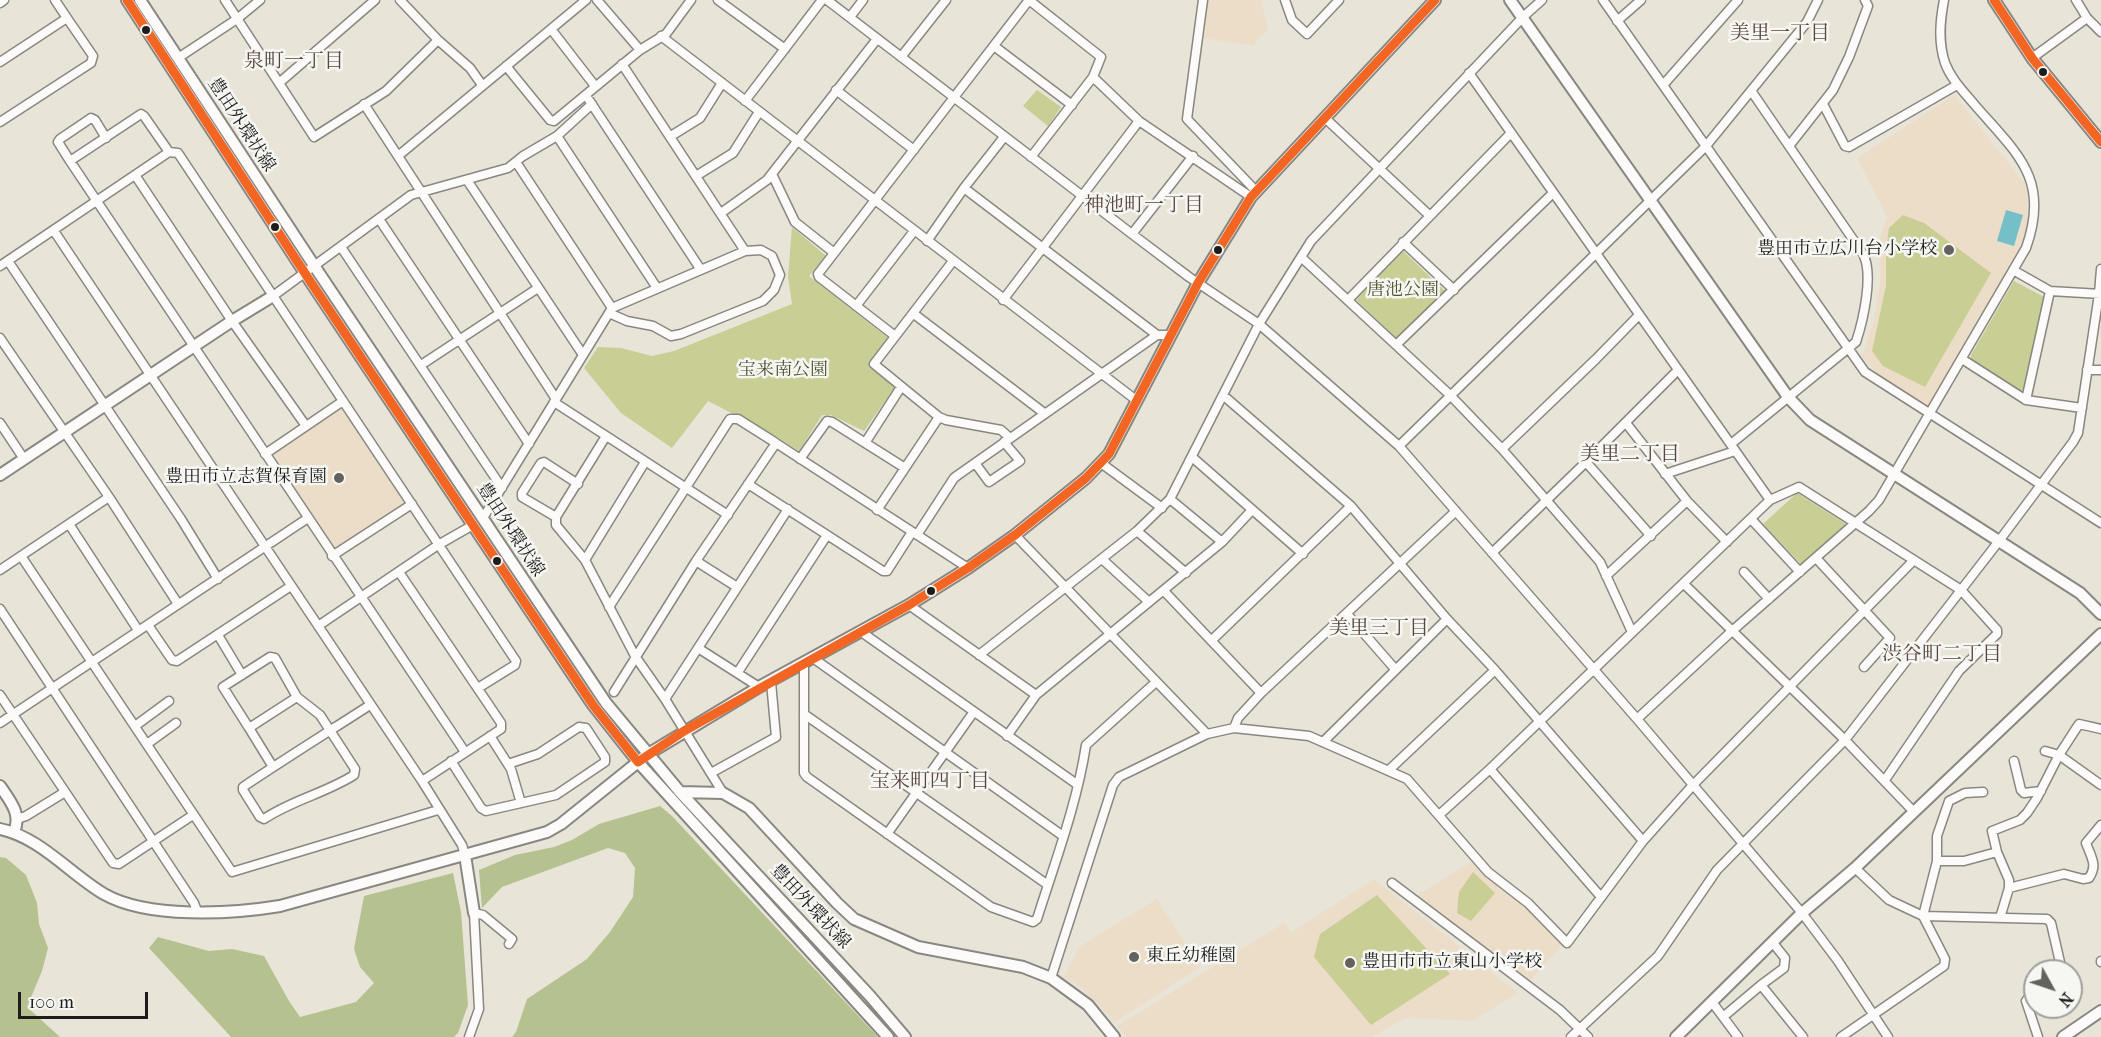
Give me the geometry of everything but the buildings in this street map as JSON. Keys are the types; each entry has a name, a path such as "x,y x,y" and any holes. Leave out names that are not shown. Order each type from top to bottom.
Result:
{"street":[{"path":"0,3 4,0"},
{"path":"0,122 91,63 93,56 55,0"},
{"name":"豊田外環状線","path":"127,0 310,270 483,518 606,703 680,792 870,996 905,1037"},
{"name":"豊田外環状線","path":"140,0 473,525 593,705 638,762 888,1037"},
{"path":"225,0 314,137 386,92 438,40"},
{"path":"178,58 237,19 260,0"},
{"path":"279,83 375,0"},
{"path":"400,0 438,40 470,68 482,85"},
{"path":"398,156 586,0"},
{"path":"597,0 640,50"},
{"path":"506,66 550,120 554,121 640,50 666,34 691,0"},
{"path":"718,0 785,49"},
{"path":"745,100 822,0"},
{"path":"827,0 1081,196 1198,283 1259,324 1399,446 1637,719 1802,913 1838,961 1888,1037"},
{"path":"850,17 863,0"},
{"path":"901,57 946,0"},
{"path":"895,336 818,274 952,97 1029,0 1101,57 1093,77 1031,157"},
{"path":"1203,0 1187,119 1254,194"},
{"path":"1285,0 1292,20 1307,33 1339,0"},
{"path":"0,829 14,832 63,863 103,893 120,902 146,908 197,911 280,906 547,832 561,824 648,754 759,687 909,605 968,568 1015,535 1086,478 1109,454 1198,283 1254,194 1435,0"},
{"path":"1510,0 1788,397 1810,420 2080,593 2101,615"},
{"path":"979,655 1137,531 1170,499 1259,324 1311,241 1469,73 1542,0"},
{"path":"1603,0 1865,372 2101,523"},
{"path":"1617,21 1641,0"},
{"path":"1664,84 1738,0"},
{"path":"1399,446 1706,146 1807,22 1818,0"},
{"path":"1789,146 1833,90 1849,57 1868,6 1865,0"},
{"path":"1637,719 1879,500 2026,248 2034,220 2031,181 2020,157 1958,85 1946,64 1941,45 1940,23 1944,0"},
{"path":"1994,0 2032,58 2101,142"},
{"path":"2076,0 2087,18 2101,32"},
{"path":"0,63 67,18"},
{"path":"2032,58 2087,18"},
{"path":"551,29 595,86"},
{"path":"662,36 1136,400"},
{"path":"721,213 772,174 877,39"},
{"path":"994,46 1072,105"},
{"path":"622,64 745,251"},
{"path":"1469,73 1770,500"},
{"path":"1093,77 1139,121 1254,194"},
{"path":"671,136 700,118 722,83"},
{"path":"1823,104 1845,146 1849,147 1958,85"},
{"path":"836,90 914,150"},
{"path":"1665,474 1733,448 1788,397 1856,342 1860,330 1867,286 1867,261 1752,92"},
{"path":"586,95 702,270"},
{"path":"364,104 555,401 728,515"},
{"path":"0,475 273,296 411,195 508,168 557,136 592,104"},
{"path":"696,176 732,153 759,112"},
{"path":"70,161 141,114 169,153"},
{"path":"106,138 95,120 91,118 58,142 360,598 465,752"},
{"path":"1325,118 1429,215"},
{"path":"1004,300 1139,121"},
{"path":"1348,300 1511,133"},
{"path":"557,136 657,288"},
{"path":"927,241 964,188 1004,137"},
{"path":"218,579 181,519 4,263 169,153 178,153 516,661 515,665 478,688"},
{"path":"1132,234 1193,156"},
{"path":"483,518 611,310 745,251 761,250 772,256 780,275 774,290 763,301 681,334 671,336 653,326 627,321 611,310 516,162"},
{"path":"772,174 795,222 833,252"},
{"path":"135,175 232,321 306,426"},
{"path":"467,180 583,354"},
{"path":"964,188 1157,335"},
{"path":"1396,345 1553,194"},
{"path":"379,219 529,444"},
{"path":"54,231 422,781 438,810 462,845 474,913 479,1009 469,1037"},
{"path":"856,306 914,231"},
{"path":"1403,242 1454,290"},
{"path":"341,247 502,488"},
{"path":"1301,257 1449,395 1502,449 1600,562 1632,632"},
{"path":"953,261 874,364 939,417 1001,430 1020,461 989,482 975,463"},
{"path":"1571,1037 1658,956 1717,870 1845,740 1999,542 2076,438 2100,294 2101,268"},
{"path":"2013,270 2050,291 2100,294"},
{"path":"421,365 538,288"},
{"path":"2026,400 2050,291"},
{"path":"914,314 1044,413"},
{"path":"1502,449 1639,315"},
{"path":"748,484 883,571 887,571 954,478 1157,335 1170,335"},
{"path":"1,341 109,497 178,604"},
{"path":"1962,359 2026,400 2082,408"},
{"path":"1492,553 1678,370"},
{"path":"2087,370 2101,370"},
{"path":"865,443 901,387"},
{"path":"1224,396 1352,506 1447,619 1495,670 1643,841"},
{"path":"265,454 343,401"},
{"path":"877,510 939,417"},
{"path":"609,607 730,419 738,419 968,568"},
{"path":"800,459 827,421 904,468"},
{"path":"0,423 24,459"},
{"path":"1626,423 1687,501 1727,542"},
{"path":"606,436 556,517 556,525 585,560 635,656 665,699 723,793 755,813 854,919 918,947 1023,967 1051,978 1088,1005 1114,1037"},
{"path":"614,692 696,561 776,443"},
{"path":"1192,457 1303,554"},
{"path":"556,517 522,497 522,493 541,463 543,462 578,484"},
{"path":"585,560 645,462"},
{"path":"1586,462 1651,536"},
{"path":"1101,463 1162,508"},
{"path":"1438,815 1540,722 1770,500 1799,487 1961,591 1997,630 1997,634 1959,671 1885,780"},
{"path":"0,570 109,497"},
{"path":"1170,499 1222,542"},
{"path":"1606,576 1687,501"},
{"path":"332,556 412,504"},
{"path":"1212,640 1352,506"},
{"path":"665,699 788,509"},
{"path":"1007,736 1036,695 1186,573 1222,542 1252,510"},
{"path":"1234,728 1238,718 1261,693 1456,511"},
{"path":"0,723 308,518"},
{"path":"1750,519 1800,572"},
{"path":"69,524 138,630"},
{"path":"318,626 438,545 473,525"},
{"path":"1137,531 1186,573"},
{"path":"738,672 827,535"},
{"path":"1015,535 1207,734"},
{"path":"21,556 232,872 438,810"},
{"path":"1816,558 1890,638 1864,667"},
{"path":"1102,559 1149,602"},
{"path":"1051,978 1113,785 1119,777 1207,734 1234,728 1309,735 1407,779 1488,872 1528,903 1567,943 1643,841 1693,785 1914,560"},
{"path":"696,561 737,587"},
{"path":"399,572 501,723 501,729 422,781"},
{"path":"1744,572 1769,598"},
{"path":"1684,584 1845,740 1914,812"},
{"path":"148,625 172,660 177,661 291,586"},
{"path":"1164,591 1261,693"},
{"path":"909,605 1036,695"},
{"path":"0,609 154,841 197,911"},
{"path":"1347,614 1395,669"},
{"path":"1324,741 1447,619"},
{"path":"860,631 1078,785"},
{"path":"1676,1037 1802,913 1855,868 2101,634"},
{"path":"218,635 242,675"},
{"path":"698,648 759,687"},
{"path":"273,767 223,689 224,686 273,657 297,698 316,711 330,730 356,769 354,775 344,782 282,807 264,819 260,817 243,787 330,730 370,705"},
{"path":"808,661 804,714 804,773 991,907 1033,922 1037,919 1063,836 1078,785 1086,745 1156,682"},
{"path":"808,661 1063,836"},
{"path":"1389,770 1495,670"},
{"path":"711,773 776,737 771,682"},
{"path":"0,695 113,863 119,864 193,816"},
{"path":"249,728 297,698"},
{"path":"135,726 169,701"},
{"path":"887,834 973,713"},
{"path":"804,714 1048,885"},
{"path":"147,744 176,723"},
{"path":"2000,918 2008,880 1992,831 2020,820 2033,805 2079,724 2101,729"},
{"path":"451,762 486,812 556,795 604,762 605,757 586,728 579,727 538,754 508,764"},
{"path":"490,736 508,764 521,803"},
{"path":"2045,751 2059,756 2101,785"},
{"path":"2014,760 2021,790 2024,793 2041,791"},
{"path":"1490,769 1601,897"},
{"path":"0,786 14,807 17,819 14,832"},
{"path":"17,819 65,792"},
{"path":"680,792 723,793"},
{"path":"1841,1037 1944,966 1945,959 1923,916 1937,861 1937,836 1949,801 1965,793 1983,792"},
{"path":"2008,888 2064,874 2083,879 2090,878 2095,866 2086,843 2101,825"},
{"path":"1937,861 1964,861 1997,852"},
{"path":"1855,868 1889,900 1923,916 2048,919 2051,923 2059,959"},
{"path":"1392,883 1560,1010 1588,1037"},
{"path":"474,913 483,915 512,939 509,944"},
{"path":"1723,1017 1784,968 1785,958 1773,943"},
{"path":"1761,985 1803,1037"},
{"path":"1712,1002 1738,1037"},
{"path":"2063,1037 2101,1011"},
{"path":"2032,1019 2038,1037"}],"shaded area":[{"path":"1208,0 1261,0 1268,29 1253,46 1203,38"},
{"name":"豊田市立広川台小学校","path":"1954,95 2027,186 2028,226 2019,253 1928,406 1881,377 1862,356 1874,321 1880,281 1880,260 1877,248 1887,217 1857,158"},
{"name":"豊田市立志賀保育園","path":"342,407 405,503 335,549 272,453"},
{"path":"1471,862 1531,912 1563,943 1532,979 1524,979 1416,896"},
{"name":"豊田市市立東山小学校","path":"1374,879 1518,993 1472,1021 1405,1018 1372,1037 1127,1037 1117,1026 1284,923 1292,932"},
{"name":"東丘幼稚園","path":"1157,899 1200,967 1115,1022 1079,986 1064,977 1079,947"}],"green space":[{"path":"1037,90 1061,107 1048,126 1023,106"},
{"path":"1903,215 1924,223 1991,273 1925,387 1883,366 1872,351 1886,286 1886,250 1889,228"},
{"name":"宝来南公園","path":"792,227 826,256 809,276 888,338 869,367 895,387 864,431 831,415 822,415 799,451 776,436 708,401 672,448 621,413 584,368 598,347 621,348 652,356 674,351 792,304 788,277"},
{"name":"唐池公園","path":"1402,250 1445,291 1396,338 1356,300"},
{"path":"2014,281 2044,297 2026,389 2019,391 1971,360 1971,355"},
{"path":"1797,493 1846,524 1802,565 1763,524"},
{"path":"660,806 672,816 878,1037 512,1037 516,1032 527,999 587,959 610,932 633,897 635,868 625,853 608,848 502,887 482,908 479,870 515,855 554,847 572,840 599,824"},
{"path":"0,857 6,858 26,875 37,903 39,924 48,948 42,971 27,1007 60,1037 0,1037"},
{"path":"1473,872 1495,893 1471,921 1457,913 1459,892"},
{"path":"453,873 461,912 468,1005 458,1033 454,1037 231,1037 149,948 158,937 209,951 232,949 264,956 300,1017 356,1002 374,983 360,967 354,949 364,896"},
{"path":"1377,895 1450,974 1371,1025 1314,957 1320,934"}],"water":[{"path":"2006,210 2023,215 2014,246 1997,241"}],"transit line":[{"path":"127,0 312,284 593,705 638,762"},
{"path":"638,762 684,731 909,605 968,568 1015,535 1086,478 1109,454 1198,283 1251,197 1435,0"},
{"path":"1994,0 2032,58 2101,142"}],"place":[{"name":"豊田市立広川台小学校","path":"1949,250"},
{"name":"豊田市立志賀保育園","path":"339,478"},
{"name":"東丘幼稚園","path":"1134,957"},
{"name":"豊田市市立東山小学校","path":"1350,963"}],"district":[{"name":"美里一丁目","path":"1780,34"},
{"name":"泉町一丁目","path":"294,62"},
{"name":"神池町一丁目","path":"1144,206"},
{"name":"美里二丁目","path":"1630,455"},
{"name":"美里三丁目","path":"1379,629"},
{"name":"渋谷町二丁目","path":"1942,655"},
{"name":"宝来町四丁目","path":"930,782"}]}
